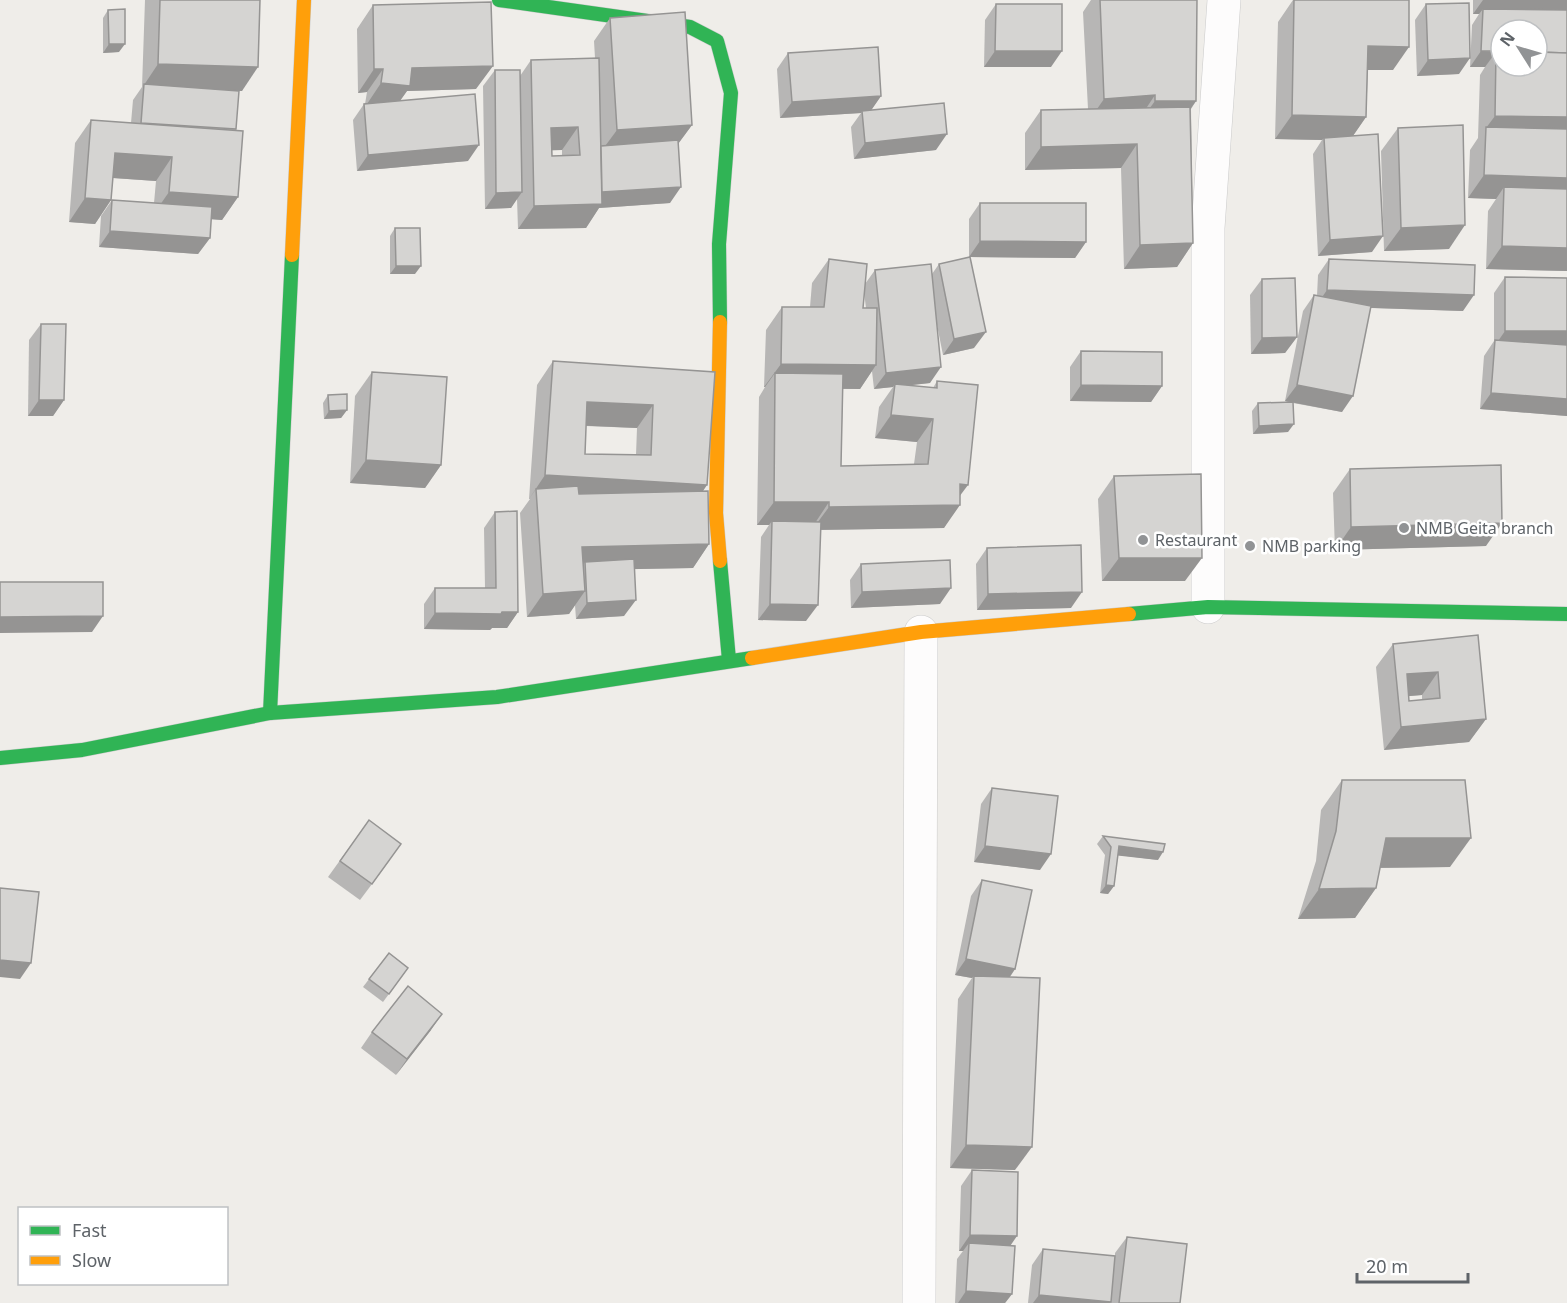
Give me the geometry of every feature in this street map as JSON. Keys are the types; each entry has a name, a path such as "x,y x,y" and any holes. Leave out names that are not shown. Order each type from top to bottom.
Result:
{"street":[{"path":"270,713 304,0"},
{"path":"500,0 690,27 717,41 731,93 720,244 721,362 716,513 729,660"},
{"path":"1208,607 1208,228 1224,0"},
{"path":"0,758 82,750 270,713 497,697 921,632 1208,607 1414,613 1567,614"},
{"path":"919,1303 921,632"}],"building":[{"path":"160,0 260,0 258,67 158,64"},
{"path":"1100,0 1197,0 1196,101 1155,101 1155,95 1104,99"},
{"path":"1294,0 1409,0 1409,47 1368,46 1366,117 1292,115"},
{"path":"491,2 493,66 412,68 410,86 381,83 383,69 374,69 373,5"},
{"path":"1469,3 1470,58 1428,60 1426,4"},
{"path":"996,4 1062,4 1062,51 995,51"},
{"path":"125,9 125,44 109,44 108,10"},
{"path":"1483,9 1567,10 1567,53 1549,52 1549,18 1489,18 1489,51 1481,51"},
{"path":"685,12 692,125 617,130 610,18"},
{"path":"878,47 881,96 792,102 788,53"},
{"path":"1549,52 1567,53 1567,117 1495,116 1496,78 1549,78"},
{"path":"599,58 602,204 534,206 531,60","holes":["578,127 580,155 552,156 551,128"]},
{"path":"495,70 520,70 522,192 496,193"},
{"path":"144,84 239,91 236,129 141,123"},
{"path":"475,94 479,145 368,155 364,104"},
{"path":"944,103 947,134 865,143 862,111"},
{"path":"1190,107 1193,243 1140,245 1137,144 1041,147 1041,110"},
{"path":"91,120 243,131 238,197 169,192 172,157 115,153 111,200 85,198"},
{"path":"1463,125 1465,225 1401,228 1398,128"},
{"path":"1486,127 1567,129 1567,178 1484,175"},
{"path":"1378,134 1383,236 1330,240 1324,138"},
{"path":"678,140 681,187 602,192 601,146"},
{"path":"1504,187 1567,189 1567,248 1502,246"},
{"path":"112,200 212,207 210,238 110,231"},
{"path":"980,203 1086,203 1086,242 980,241"},
{"path":"395,228 420,228 421,266 396,266"},
{"path":"970,257 986,332 954,339 939,264"},
{"path":"829,259 867,264 863,308 877,308 876,365 781,364 782,307 824,307"},
{"path":"1329,259 1475,265 1474,295 1327,290"},
{"path":"931,264 941,367 886,373 875,270"},
{"path":"1505,277 1567,278 1567,331 1505,331"},
{"path":"1295,278 1297,337 1262,338 1262,279"},
{"path":"1314,295 1371,306 1353,396 1297,385"},
{"path":"41,324 66,324 64,400 39,400"},
{"path":"1495,340 1567,345 1567,399 1491,393"},
{"path":"1081,351 1162,352 1162,386 1081,385"},
{"path":"553,361 715,372 707,485 545,475","holes":["587,402 653,405 651,455 585,454"]},
{"path":"372,372 447,377 441,465 366,460"},
{"path":"775,373 843,374 841,466 928,464 933,419 891,415 895,384 937,388 937,381 978,385 968,485 960,484 960,505 829,507 829,502 774,502"},
{"path":"347,394 347,410 329,411 328,395"},
{"path":"1293,402 1294,424 1259,426 1258,403"},
{"path":"1501,465 1502,523 1351,527 1350,469"},
{"path":"1201,474 1202,558 1119,558 1114,476"},
{"path":"578,486 579,494 708,491 709,544 582,547 585,591 543,594 536,489"},
{"path":"517,511 518,612 435,613 435,588 496,588 495,512"},
{"path":"772,521 821,522 818,605 770,604"},
{"path":"1081,545 1082,592 988,594 987,548"},
{"path":"634,559 636,600 587,603 585,562"},
{"path":"950,560 951,588 862,592 861,564"},
{"path":"0,582 103,582 103,616 0,617"},
{"path":"1478,635 1486,719 1401,727 1393,644","holes":["1438,672 1440,698 1409,701 1407,674"]},
{"path":"1342,780 1465,780 1471,838 1386,838 1376,888 1319,889 1336,831"},
{"path":"992,788 1058,796 1051,854 985,846"},
{"path":"369,820 401,844 372,884 340,861"},
{"path":"1103,836 1165,844 1163,852 1119,846 1114,886 1106,885 1111,847"},
{"path":"982,880 1032,890 1015,969 966,959"},
{"path":"0,888 39,892 31,963 0,960"},
{"path":"389,953 408,968 389,994 369,979"},
{"path":"974,976 1040,978 1032,1147 966,1145"},
{"path":"408,986 442,1014 407,1059 372,1032"},
{"path":"972,1170 1018,1172 1017,1236 970,1235"},
{"path":"1127,1237 1187,1244 1180,1303 1119,1303"},
{"path":"969,1243 1015,1246 1012,1294 966,1291"},
{"path":"1043,1249 1115,1256 1111,1302 1039,1295"}],"traffic: fast":[{"path":"499,0 690,27 717,41 731,93 719,244 720,322"},
{"path":"270,713 292,255"},
{"path":"720,561 729,660"},
{"path":"1129,614 1208,607 1567,614"},
{"path":"0,758 82,750 270,713 497,697 752,658"}],"traffic: slow":[{"path":"292,255 304,0"},
{"path":"720,322 716,513 720,561"},
{"path":"752,658 921,632 1129,614"}],"place":[{"name":"NMB Geita branch","path":"1404,528"},
{"name":"Restaurant","path":"1143,540"},
{"name":"NMB parking","path":"1250,546"}]}
